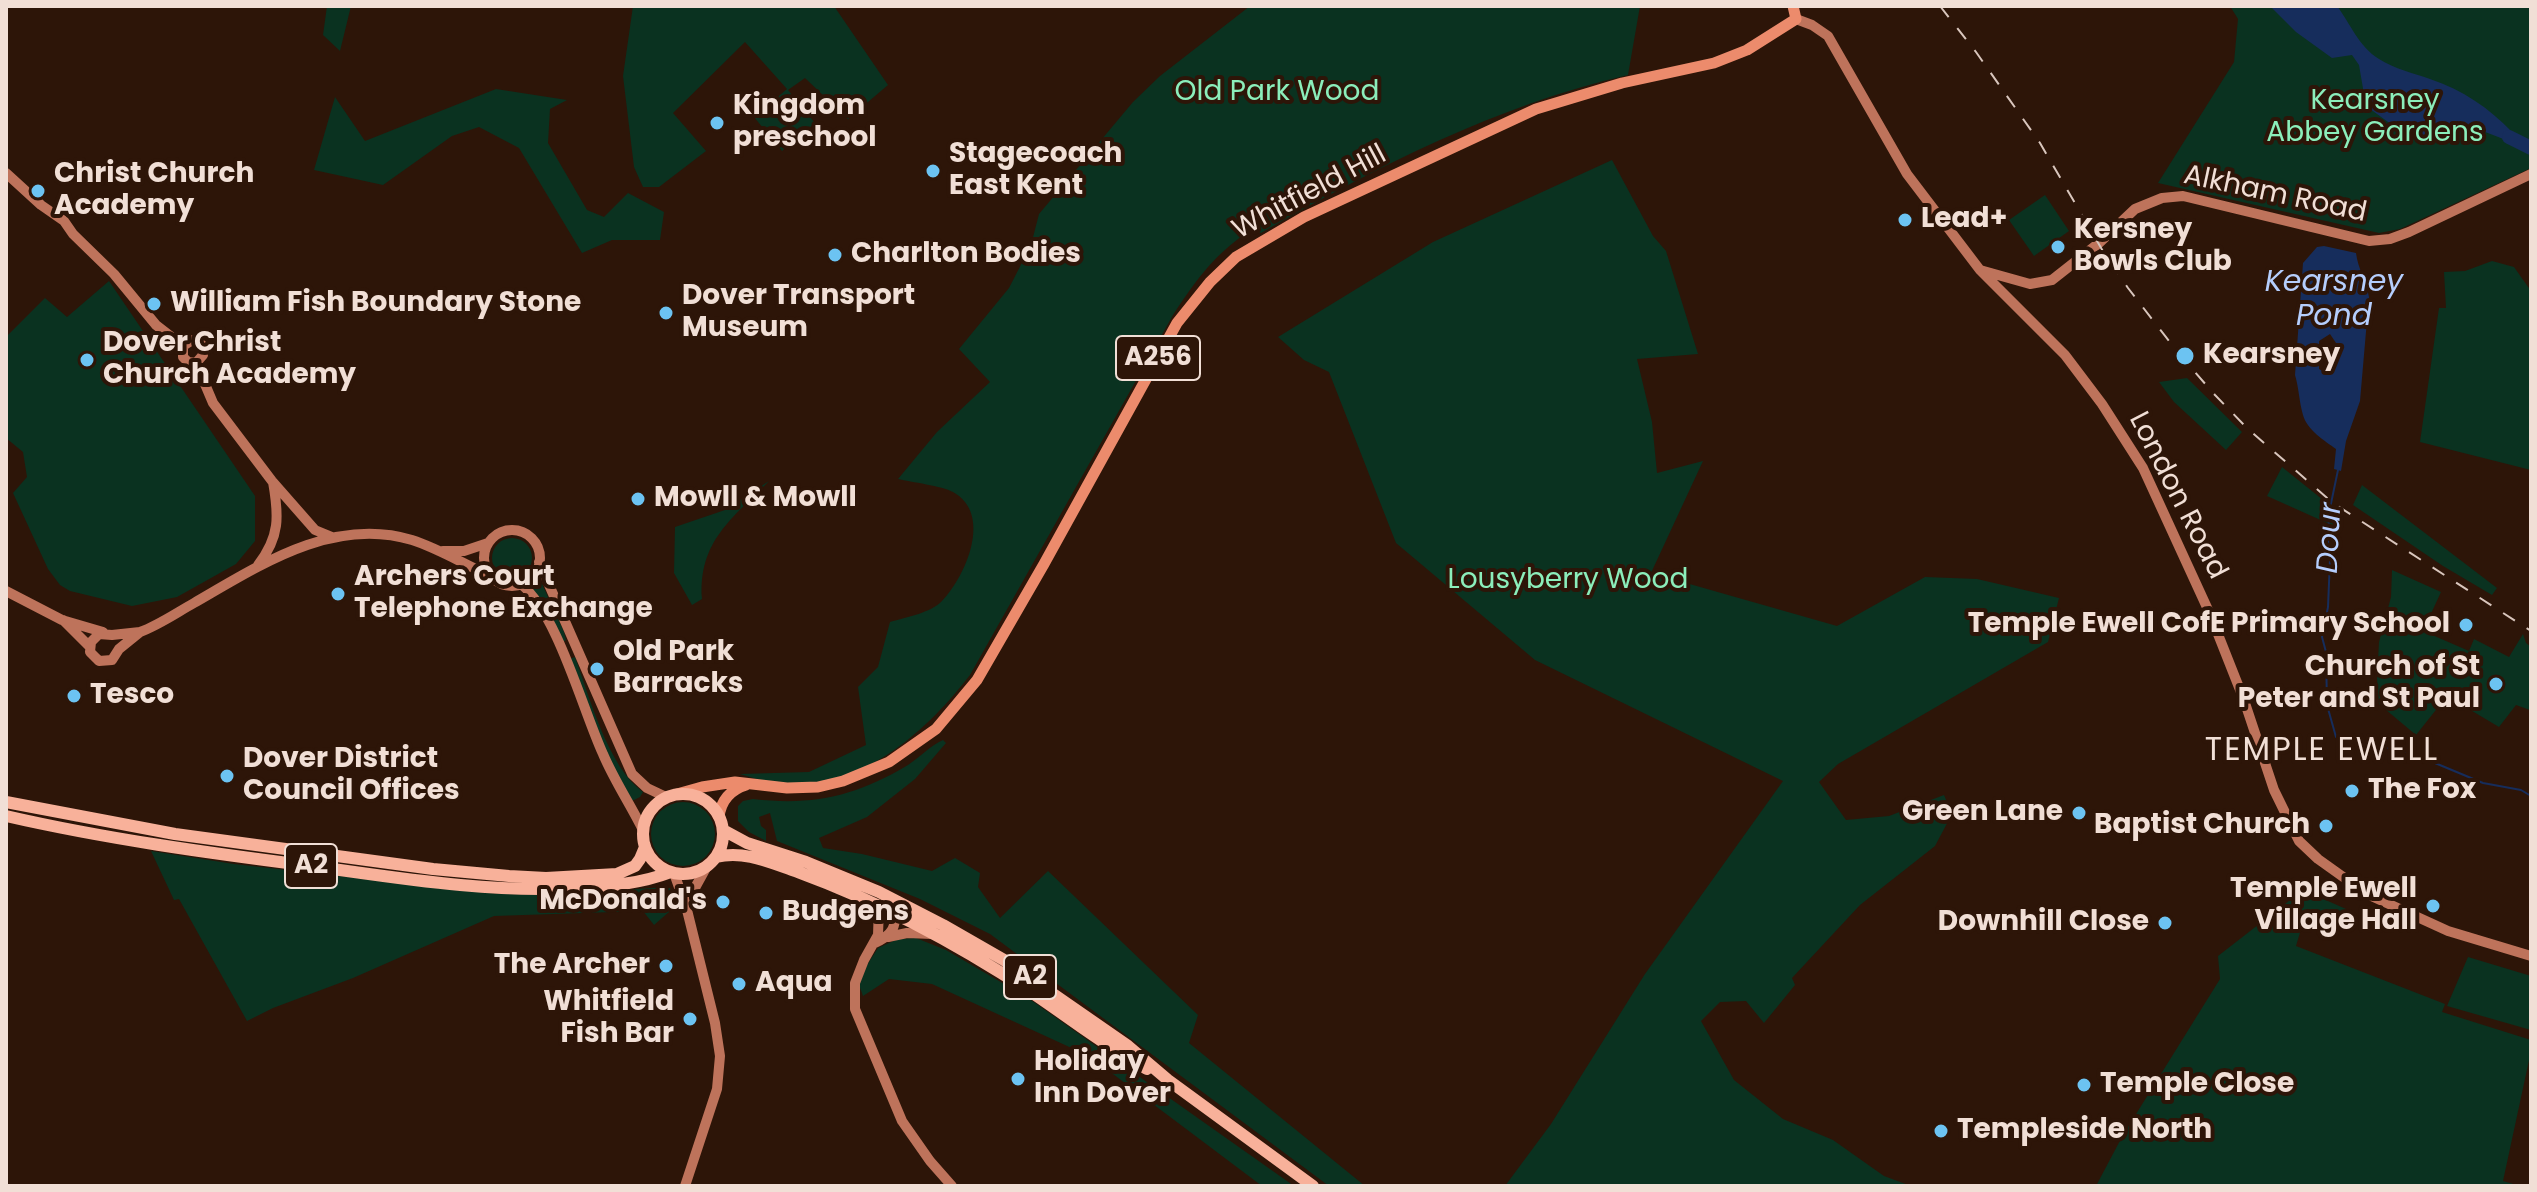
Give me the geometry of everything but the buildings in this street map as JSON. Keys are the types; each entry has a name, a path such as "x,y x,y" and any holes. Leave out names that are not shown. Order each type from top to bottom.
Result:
{"highway":[{"path":"690,794 702,798 712,806 723,830 721,847 712,862 692,873 673,873 655,863 645,847 643,830 650,810 672,795 690,794"},
{"name":"A2","path":"6,802 175,834 433,869 546,878 624,878"},
{"name":"A2","path":"6,816 172,847 430,883 547,890 673,873"},
{"name":"A2","path":"723,830 747,843 806,862 879,892 943,925 1034,980 1128,1046 1168,1080 1313,1186"},
{"path":"624,878 638,863 645,847"},
{"name":"A2","path":"712,862 737,854 756,857 879,906 1017,983 1123,1056 1168,1080"}],"main road":[{"path":"1793,6 1796,19"},
{"name":"Whitfield Hill","path":"672,795 735,782 787,788 818,787 867,773 936,729 977,680 1177,323 1210,282 1236,257 1304,217 1536,109 1622,83 1714,63 1747,50 1796,19"},
{"path":"719,817 727,795 743,786 755,785"}],"street":[{"name":"London Road","path":"1796,19 1828,36 1907,174 1980,270 2065,355 2102,404 2143,468 2210,614 2244,700 2274,790 2299,841 2318,859 2367,894 2463,937 2531,956"},
{"path":"6,173 64,221 156,325 183,346"},
{"name":"Alkham Road","path":"1980,270 2030,284 2052,280 2099,243 2135,209 2162,198 2183,196 2369,241 2409,232 2531,174"},
{"path":"183,346 192,340 202,345 203,355 196,363"},
{"path":"183,346 183,357 188,362 196,363"},
{"path":"196,363 213,403 272,481 304,520 315,530 332,537"},
{"path":"254,569 270,550 277,527 272,481"},
{"path":"491,576 484,557 493,537 506,530 521,532 534,541 539,562 632,774 647,788 672,795"},
{"path":"62,620 90,647 95,659 104,662 115,657 119,649 140,632 254,569 297,547 332,537 398,537 438,550 505,585 521,584 533,576 539,562"},
{"path":"438,550 464,551 488,543"},
{"path":"521,584 539,604 553,630 602,753 643,830"},
{"path":"6,591 62,620 108,634 117,641 119,649"},
{"path":"90,647 93,638 140,632"},
{"path":"687,910 696,886 712,862"},
{"path":"673,873 687,910 720,1056 717,1089 685,1186"},
{"path":"879,892 895,914 893,929 888,937"},
{"path":"879,906 875,943 857,975 853,996 855,1009 902,1121 952,1186"},
{"path":"875,943 888,937 916,932 934,934"}],"green space":[{"path":"327,6 351,6 340,51 323,35"},
{"path":"633,6 834,6 888,85 848,119 805,78 788,90 815,123 782,151 754,117 787,89 745,42 673,113 706,151 659,187 643,187 634,167 623,76"},
{"name":"Old Park Wood","path":"1250,6 1640,6 1628,75 1532,103 1439,140 1261,233 1252,229 1227,248 1199,278 1173,315 970,675 931,720 884,757 830,780 800,784 770,782 740,774 809,772 866,745 858,687 878,667 890,622 925,612 942,601 959,577 972,545 972,515 965,502 948,490 898,479 937,432 990,382 959,349 1009,288 1031,245 1039,214 1133,102 1160,76"},
{"name":"Kearsney Abbey Gardens","path":"2230,6 2531,6 2531,168 2400,229 2379,233 2158,183 2234,62 2238,19"},
{"path":"496,89 567,100 550,109 548,143 587,210 604,217 628,193 664,212 660,240 612,240 582,253 519,148 479,127 452,136 383,185 314,170 335,97 365,141"},
{"name":"Lousyberry Wood","path":"1612,160 1653,236 1666,251 1698,354 1637,359 1652,422 1657,473 1703,461 1651,573 1837,626 1925,577 1977,579 2059,598 2048,642 1838,764 1819,782 1846,820 1889,816 1944,795 1952,814 1935,846 1860,905 1792,978 1795,985 1764,1023 1746,1001 1720,1002 1701,1021 1734,1080 1783,1119 1833,1140 1884,1176 1911,1186 1505,1186 1551,1124 1645,974 1783,781 1535,660 1396,543 1329,372 1304,360 1278,337 1433,242"},
{"path":"2045,195 2069,231 2034,256 2009,220"},
{"path":"2492,261 2514,267 2531,291 2531,470 2420,442 2439,308 2446,308 2444,272 2465,271"},
{"name":"Dover Christ Church Academy","path":"109,281 255,496 255,541 236,564 177,597 132,606 70,591 60,585 48,569 13,493 27,477 23,452 6,438 6,337 45,298 67,317"},
{"path":"2187,378 2242,432 2226,450 2174,402 2159,382"},
{"path":"2282,467 2338,512 2334,526 2267,496"},
{"path":"769,481 720,532 706,561 702,599 692,605 674,573 675,527 725,510"},
{"path":"2362,485 2497,588 2492,595 2353,505"},
{"path":"512,538 526,544 532,558 526,572 512,578 498,572 492,558 498,544"},
{"path":"2392,570 2441,592 2423,631 2469,651 2474,639 2509,657 2523,634 2531,647 2530,710 2516,705 2499,727 2447,696 2416,735 2379,704 2379,642 2391,597"},
{"path":"537,573 564,632 566,640 562,643 526,584"},
{"path":"575,657 610,749 631,781 643,792 632,801 610,761 569,659"},
{"path":"943,740 946,743 915,779 867,817 819,838 823,848 932,871 955,858 980,873 978,887 1000,918 1048,871 1198,1015 1189,1043 1365,1186 1329,1186 990,934 920,899 777,841 770,813 759,817 761,826 766,830 766,841 749,832 738,821 738,806 743,801 796,801 852,791 889,776"},
{"path":"677,802 689,802 706,811 713,822 713,846 706,857 689,866 677,866 665,861 656,852 651,840 651,828 656,816 665,807"},
{"path":"151,851 234,864 488,893 550,894 670,888 677,905 654,925 643,911 494,916 247,1021 179,899 174,900"},
{"path":"2303,890 2346,909 2349,914 2343,921 2307,909 2296,946 2445,1004 2442,1012 2531,1040 2503,1181 2520,1186 2096,1186 2123,1135 2220,979 2218,956"},
{"path":"916,938 946,950 1028,998 1294,1186 1262,1186 1089,1056 932,984 889,979 863,996 859,985 878,948 898,939"},
{"path":"2468,957 2531,976 2531,1030 2447,1006"}],"water":[{"path":"2270,6 2337,6 2372,54 2391,66 2464,94 2512,132 2506,140 2480,130 2422,136 2395,127 2366,106 2359,65 2352,55 2332,58 2296,32"},
{"name":"Kearsney Pond","path":"2317,247 2356,253 2369,297 2360,401 2346,441 2341,471 2334,469 2336,449 2317,435 2305,420 2295,375 2303,263","holes":["2330,334 2338,346 2328,374 2319,369 2319,341"]}],"waterway":[{"path":"2509,137 2531,148"},
{"name":"Dour","path":"2338,470 2329,513 2328,607 2322,637 2326,652 2327,705 2336,737 2411,753 2483,783 2521,790 2531,796"}],"railway":[{"path":"1940,6 2040,143 2128,288 2215,395 2248,429 2333,503 2531,631"}],"place":[{"name":"Kingdom preschool","path":"717,123"},
{"name":"Stagecoach East Kent","path":"933,171"},
{"name":"Christ Church Academy","path":"38,191"},
{"name":"Lead+","path":"1905,220"},
{"name":"Kersney Bowls Club","path":"2058,247"},
{"name":"Charlton Bodies","path":"835,255"},
{"name":"William Fish Boundary Stone","path":"154,304"},
{"name":"Dover Transport Museum","path":"666,313"},
{"name":"Kearsney","path":"2185,356"},
{"name":"Dover Christ Church Academy","path":"87,360"},
{"name":"Mowll & Mowll","path":"638,499"},
{"name":"Archers Court Telephone Exchange","path":"338,594"},
{"name":"Temple Ewell CofE Primary School","path":"2466,625"},
{"name":"Old Park Barracks","path":"597,669"},
{"name":"Church of St Peter and St Paul","path":"2496,684"},
{"name":"Tesco","path":"74,696"},
{"name":"Dover District Council Offices","path":"227,776"},
{"name":"The Fox","path":"2352,791"},
{"name":"Green Lane","path":"2079,813"},
{"name":"Baptist Church","path":"2326,826"},
{"name":"McDonald's","path":"723,902"},
{"name":"Temple Ewell Village Hall","path":"2433,906"},
{"name":"Budgens","path":"766,913"},
{"name":"Downhill Close","path":"2165,923"},
{"name":"The Archer","path":"666,966"},
{"name":"Aqua","path":"739,984"},
{"name":"Whitfield Fish Bar","path":"690,1019"},
{"name":"Holiday Inn Dover","path":"1018,1079"},
{"name":"Temple Close","path":"2084,1085"},
{"name":"Templeside North","path":"1941,1131"}],"district":[{"name":"TEMPLE EWELL","path":"2322,752"}]}
